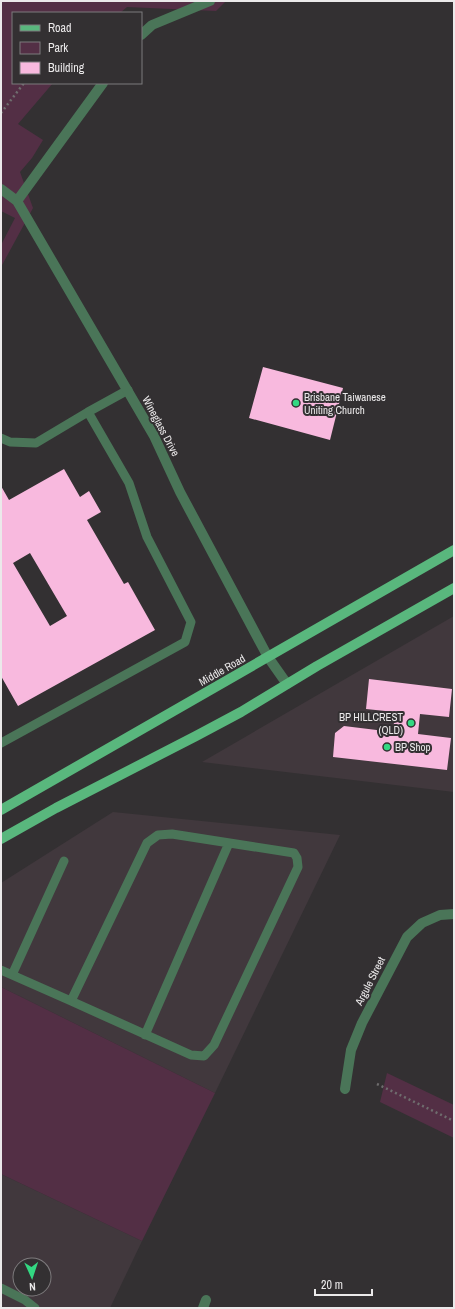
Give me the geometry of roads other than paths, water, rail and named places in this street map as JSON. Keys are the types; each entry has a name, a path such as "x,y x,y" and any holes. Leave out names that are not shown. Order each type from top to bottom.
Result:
{"main road":[{"name":"Middle Road","path":"1,810 454,550"},
{"path":"1,839 56,808 241,712 454,588"}],"street":[{"path":"142,34 152,25 210,1"},
{"path":"17,201 102,84"},
{"name":"Wineglass Drive","path":"1,189 17,201 128,390 154,436 180,492 268,657 287,684"},
{"name":"Argule Street","path":"345,1089 350,1050 362,1023 407,936 422,923 440,915 454,914"}],"lane":[{"path":"1,438 10,442 36,443 128,390"},
{"path":"1,743 185,642 192,622 146,538 129,482 88,412"},
{"path":"1,970 191,1056 204,1056 214,1046 298,867 297,858 294,853 172,834 158,835 147,843 71,1001"},
{"path":"145,1035 229,843"},
{"path":"12,975 64,861"},
{"path":"1,1288 25,1300 34,1308"}],"place":[{"name":"Brisbane Taiwanese Uniting Church","path":"296,403"},
{"name":"BP HILLCREST (QLD)","path":"411,723"},
{"name":"BP Shop","path":"387,747"}]}
